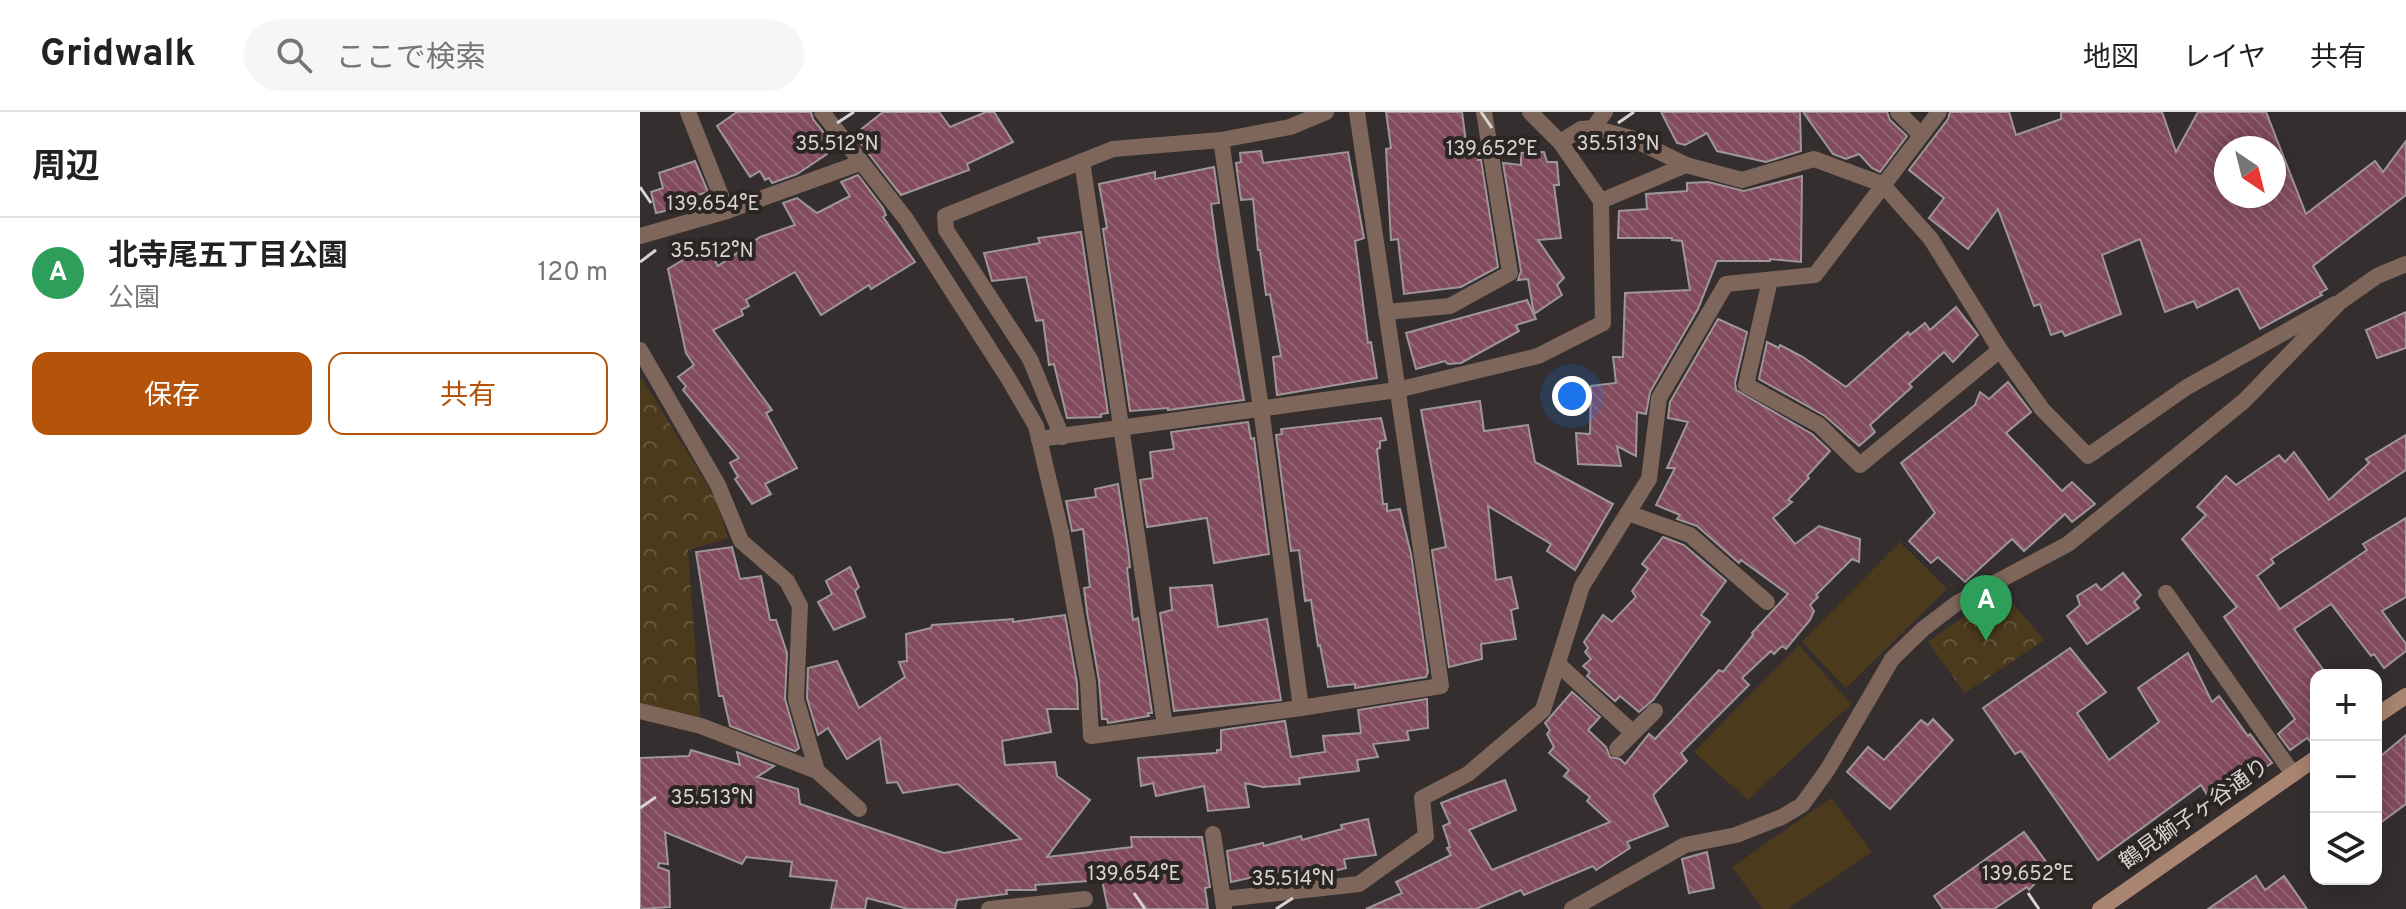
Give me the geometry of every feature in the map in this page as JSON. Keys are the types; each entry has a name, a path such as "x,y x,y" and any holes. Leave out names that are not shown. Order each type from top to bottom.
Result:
{"street":[{"path":"688,112 727,211"},
{"path":"822,112 914,232 1036,426 1061,532 1088,682 1091,736 1441,686 1357,112"},
{"path":"1062,437 1030,359 946,230 945,216 1113,149 1221,140 1290,127 1326,112"},
{"path":"1386,312 1450,306 1510,273 1484,112"},
{"path":"1039,439 1397,390 1538,356 1603,323 1601,201 1560,142 1530,112"},
{"path":"1593,128 1605,112"},
{"path":"1898,112 1921,135"},
{"path":"1213,834 1224,904 1359,884 1426,836 1422,798 1468,774 1543,710 1582,586 1649,479 1659,398 1726,284 1815,275 1939,112"},
{"path":"1560,142 1581,129 1593,128 1631,138 1686,165 1742,180 1814,159 1882,184 1931,239 2000,350 2042,409 2088,456 2187,387 2340,302 2377,276 2406,264"},
{"path":"1221,140 1301,708"},
{"path":"1082,161 1165,726"},
{"path":"640,236 727,211 860,163"},
{"path":"1601,201 1686,165"},
{"path":"1770,280 1746,385 1819,425 1860,465 2000,350"},
{"path":"1572,909 1685,845 1736,835 1782,817 1802,805 1828,769 1892,659 1923,629 1957,603 2068,544 2244,401 2340,302"},
{"path":"640,350 718,485 741,541 787,581 800,606 796,699 817,771"},
{"path":"1628,513 1690,535 1767,602"},
{"path":"2166,593 2293,774"},
{"path":"1558,664 1632,732"},
{"path":"2382,712 2406,696"},
{"path":"640,711 701,726 817,771 859,809"},
{"path":"1617,749 1655,711"},
{"name":"鶴見獅子ヶ谷通り","path":"2100,909 2310,762"},
{"path":"999,909 1085,899"}],"green space":[{"path":"642,378 717,501 728,538 688,550 701,726 640,711"},
{"path":"1900,542 1947,589 1846,688 1802,642"},
{"path":"2001,590 2044,640 1965,693 1928,642"},
{"path":"1799,645 1851,704 1748,800 1694,752"},
{"path":"1831,798 1872,852 1788,909 1763,909 1732,867"}],"building":[{"path":"737,112 811,112 836,148 797,174 772,183 769,178 765,180 760,171 750,177 717,126"},
{"path":"883,112 939,112 950,127 986,112 994,112 1013,142 967,164 969,170 901,195 854,135"},
{"path":"1386,112 1462,112 1466,142 1475,140 1478,160 1481,160 1498,267 1461,287 1404,294 1398,239 1391,240 1386,149 1391,148"},
{"path":"1661,112 1800,112 1801,151 1766,162 1717,151 1707,133 1685,145 1677,143"},
{"path":"1803,112 1887,112 1890,120 1907,136 1880,172 1859,154 1846,159 1833,154"},
{"path":"1950,112 2009,112 2016,135 2061,119 2061,112 2162,112 2176,152 2198,112 2266,112 2275,136 2214,136 2214,208 2286,208 2286,163 2306,214 2375,161 2383,172 2406,141 2406,195 2313,266 2327,289 2320,293 2322,295 2260,329 2238,288 2197,308 2194,301 2165,312 2140,239 2102,255 2121,314 2065,336 2062,331 2051,335 2040,304 2034,306 1998,209 1968,249 1929,218 1944,198 1909,170 1948,119"},
{"path":"1261,151 1263,163 1348,152 1364,238 1355,241 1368,343 1371,342 1377,378 1277,395 1273,357 1281,356 1270,294 1266,295 1253,199 1241,200 1236,163 1241,162 1240,153"},
{"path":"1544,152 1547,162 1557,162 1559,185 1554,185 1561,238 1538,240 1564,278 1557,285 1562,295 1534,314 1528,279 1518,280 1521,271 1503,163 1521,165 1521,153"},
{"path":"695,161 708,192 697,195 700,203 656,213 651,192 663,188 659,173"},
{"path":"1214,167 1219,203 1211,204 1244,400 1168,410 1130,411 1099,184 1155,172 1155,179"},
{"path":"858,175 883,208 886,215 883,217 915,262 871,289 869,285 821,315 795,272 746,300 749,306 741,310 743,315 713,330 772,410 766,413 797,468 765,484 771,494 752,504 735,479 738,477 730,463 739,458 683,390 686,386 678,377 694,365 686,353 668,269 706,246 718,266 760,237 795,225 783,203 797,198 817,213 850,196 841,182"},
{"path":"1802,176 1801,262 1770,259 1717,261 1698,309 1650,392 1646,414 1637,412 1636,456 1617,446 1621,466 1578,464 1576,433 1590,434 1591,386 1616,383 1613,357 1623,357 1625,293 1690,290 1682,241 1672,238 1618,238 1619,211 1647,209 1646,194 1687,191 1687,183 1708,182 1744,191"},
{"path":"1081,232 1108,413 1101,414 1101,417 1067,418 1054,364 1049,365 1043,320 1036,321 1026,277 992,281 984,253 1040,243 1038,238"},
{"path":"1527,300 1536,319 1516,325 1519,331 1461,363 1448,364 1445,361 1416,369 1406,333"},
{"path":"1956,307 1978,335 1953,362 1944,352 1909,384 1912,387 1870,425 1875,432 1859,446 1825,416 1759,379 1767,342 1803,357 1846,387 1908,332 1910,335 1925,323 1930,330"},
{"path":"2406,312 2406,348 2377,358 2366,330"},
{"path":"1718,319 1747,332 1736,390 1812,434 1830,451 1788,500 1792,502 1773,518 1795,544 1819,526 1860,539 1859,562 1852,559 1816,595 1818,597 1810,605 1814,611 1810,620 1786,649 1782,646 1774,654 1771,651 1742,678 1749,685 1681,753 1687,761 1653,795 1668,826 1627,842 1630,848 1596,870 1593,866 1524,895 1521,890 1476,909 1366,909 1402,893 1396,882 1451,855 1443,826 1450,823 1441,803 1467,793 1505,780 1516,810 1469,830 1492,870 1610,822 1587,801 1590,797 1564,776 1569,770 1549,753 1554,747 1545,723 1572,692 1600,717 1588,730 1606,747 1610,757 1620,759 1625,764 1649,734 1655,739 1719,670 1723,672 1752,633 1788,594 1741,560 1739,563 1697,526 1677,519 1680,515 1656,505 1675,468 1667,468 1688,422 1668,418 1670,402"},
{"path":"2008,382 2031,412 2006,433 2062,491 2072,482 2095,504 2072,522 2065,514 2024,551 2012,539 1965,582 1938,557 1931,563 1909,541 1935,513 1901,463 1975,405 1980,392 1989,399"},
{"path":"1480,401 1484,431 1528,425 1535,462 1613,504 1575,570 1547,551 1551,544 1488,506 1496,580 1511,577 1518,608 1511,610 1516,639 1481,644 1482,659 1449,667 1432,550 1446,547 1421,410"},
{"path":"1381,418 1386,440 1380,441 1380,448 1377,449 1383,504 1387,504 1387,511 1400,509 1411,554 1428,672 1426,677 1355,688 1355,684 1328,687 1311,600 1305,601 1299,550 1291,551 1276,435 1282,434 1281,429"},
{"path":"1248,422 1251,439 1254,438 1269,554 1214,563 1207,518 1147,527 1140,480 1153,478 1150,452 1174,449 1171,432"},
{"path":"2406,435 2406,470 2271,559 2274,563 2257,576 2280,609 2367,550 2363,544 2406,518 2406,597 2382,611 2406,644 2406,651 2384,668 2331,604 2294,629 2323,669 2310,669 2310,741 2307,738 2290,750 2278,734 2295,719 2224,617 2237,607 2182,539 2206,515 2197,507 2226,476 2236,485 2279,455 2285,462 2294,452 2329,500 2369,463 2366,459"},
{"path":"1118,484 1130,567 1127,568 1133,620 1138,618 1152,713 1108,723 1107,719 1102,719 1099,680 1087,612 1084,588 1090,587 1083,529 1072,531 1066,501 1096,497 1095,489"},
{"path":"1663,537 1684,545 1726,581 1701,615 1710,622 1653,700 1639,712 1620,696 1615,701 1587,676 1590,672 1583,666 1591,659 1585,652 1588,648 1584,642 1603,615 1612,622 1636,597 1632,591 1648,569 1642,564"},
{"path":"732,547 740,579 761,576 770,620 776,620 787,653 785,699 799,748 795,751 730,726 723,696 719,696 696,552"},
{"path":"850,567 859,587 855,591 865,617 834,630 818,602 832,594 826,581"},
{"path":"2123,573 2141,595 2134,602 2139,608 2087,644 2067,616 2080,605 2077,596 2096,584 2101,590"},
{"path":"1212,585 1218,627 1267,619 1281,700 1174,711 1160,613 1172,610 1170,588"},
{"path":"1065,615 1077,683 1078,709 1047,709 1051,732 1002,741 1005,765 1055,762 1057,776 1090,800 1047,857 1132,847 1131,837 1202,837 1210,887 1205,888 1208,909 1108,909 1102,880 1035,885 1036,890 1006,890 1007,894 957,900 955,909 908,909 867,898 865,909 831,909 837,881 790,876 792,862 746,857 742,864 665,832 668,864 659,863 658,867 669,871 670,907 640,909 640,758 689,756 691,750 740,765 737,752 774,766 757,777 798,789 800,804 944,853 1021,839 958,784 903,793 897,782 887,783 880,738 847,759 828,728 818,735 807,698 808,668 837,661 859,708 905,677 899,662 907,661 906,634 931,628 932,625 1013,619 1013,622"},
{"path":"2070,648 2106,692 2077,713 2109,760 2159,722 2138,688 2188,653 2212,702 2219,696 2272,763 2211,801 2201,785 2098,860 2021,751 2015,754 1983,708"},
{"path":"1427,699 1428,728 1407,731 1409,740 1373,744 1378,757 1357,760 1359,771 1299,778 1300,784 1263,787 1245,783 1249,807 1208,811 1204,786 1156,796 1153,783 1141,786 1138,758 1217,753 1221,750 1221,730 1285,721 1291,757 1325,752 1323,736 1361,733 1358,710"},
{"path":"1933,719 1953,740 1890,809 1847,772 1868,747 1884,760 1921,720 1928,725"},
{"path":"2406,735 2406,804 2382,822 2382,813 2382,755"},
{"path":"1368,819 1376,855 1344,859 1346,868 1325,873 1323,865 1288,875 1286,870 1231,882 1227,851 1263,843 1264,846 1301,836 1302,840 1342,829 1341,825"},
{"path":"2024,832 2050,867 2029,890 2027,887 1994,909 1943,909 1934,896"},
{"path":"1707,852 1714,888 1689,893 1682,859"},
{"path":"2256,876 2265,890 2284,876 2307,909 2208,909"}],"place":[{"name":"北寺尾五丁目公園","path":"1986,641"}]}
